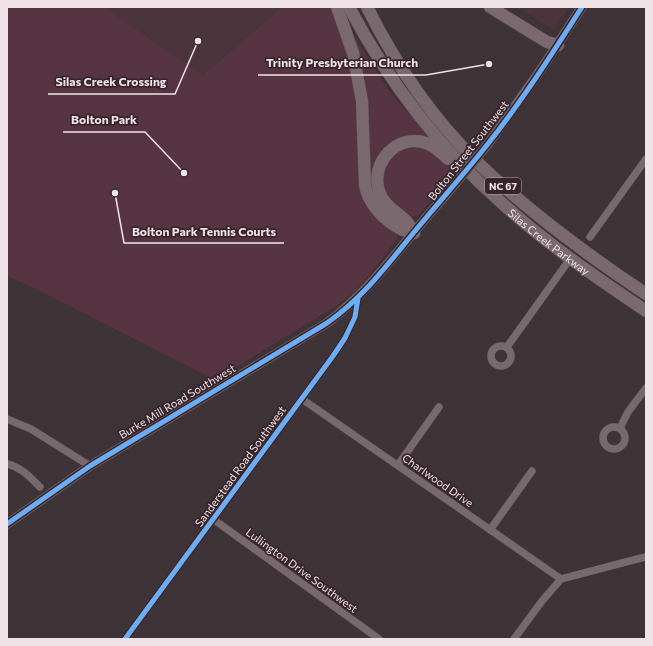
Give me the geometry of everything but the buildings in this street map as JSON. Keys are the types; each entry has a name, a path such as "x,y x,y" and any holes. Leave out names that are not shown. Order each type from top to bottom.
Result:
{"main road":[{"path":"337,7 353,53 362,101 365,185 368,197 380,212 400,229 414,232"},
{"name":"Silas Creek Parkway","path":"349,7 365,37 416,111 457,159 503,204 570,258 646,311"},
{"name":"Silas Creek Parkway","path":"367,7 388,48 428,105 458,142 476,161 549,225 592,258 646,294"},
{"path":"374,7 385,30 388,48"},
{"path":"490,7 547,42 558,44"},
{"path":"503,7 551,36 558,44"},
{"path":"414,232 406,221 385,204 379,192 377,178 379,165 386,154 396,146 408,141 420,141 432,145 443,154 476,188 503,204"}],"street":[{"name":"Bolton Street Southwest","path":"358,298 388,265 488,144 582,7"},
{"path":"590,236 646,159"},
{"path":"507,347 570,258"},
{"name":"Sanderstead Road Southwest","path":"125,639 330,360 345,338 355,317 358,298"},
{"name":"Burke Mill Road Southwest","path":"7,524 90,466 327,323 343,312 358,298"},
{"path":"620,428 628,412 646,388"},
{"name":"Charlwood Drive","path":"302,399 561,579"},
{"path":"398,466 439,407"},
{"path":"7,419 31,429 90,466"},
{"path":"7,464 23,471 40,487"},
{"path":"490,530 532,471"},
{"name":"Lullington Drive Southwest","path":"213,519 379,639"},
{"path":"514,639 542,601 561,579 644,557"}],"shaded area":[{"path":"7,7 104,7 203,75 282,7 332,7 346,47 354,90 358,125 361,189 395,232 398,238 371,273 353,293 333,308 215,380 36,289 7,276"},
{"path":"104,7 282,7 203,75"},
{"path":"517,7 569,7 554,30"},
{"path":"354,36 392,95 437,145 404,139 374,179 368,179"},
{"path":"420,145 443,157 455,171 419,215 411,217 385,197 381,174 392,156 399,150"}],"cycle path":[{"path":"7,524 90,466 327,323 340,313 364,291 385,268 487,145 525,94 582,7"},
{"path":"125,639 333,356 345,338 355,317 358,298"}],"place":[{"name":"Silas Creek Crossing","path":"198,41"},
{"name":"Trinity Presbyterian Church","path":"489,64"},
{"name":"Bolton Park","path":"184,173"},
{"name":"Bolton Park Tennis Courts","path":"115,193"}]}
